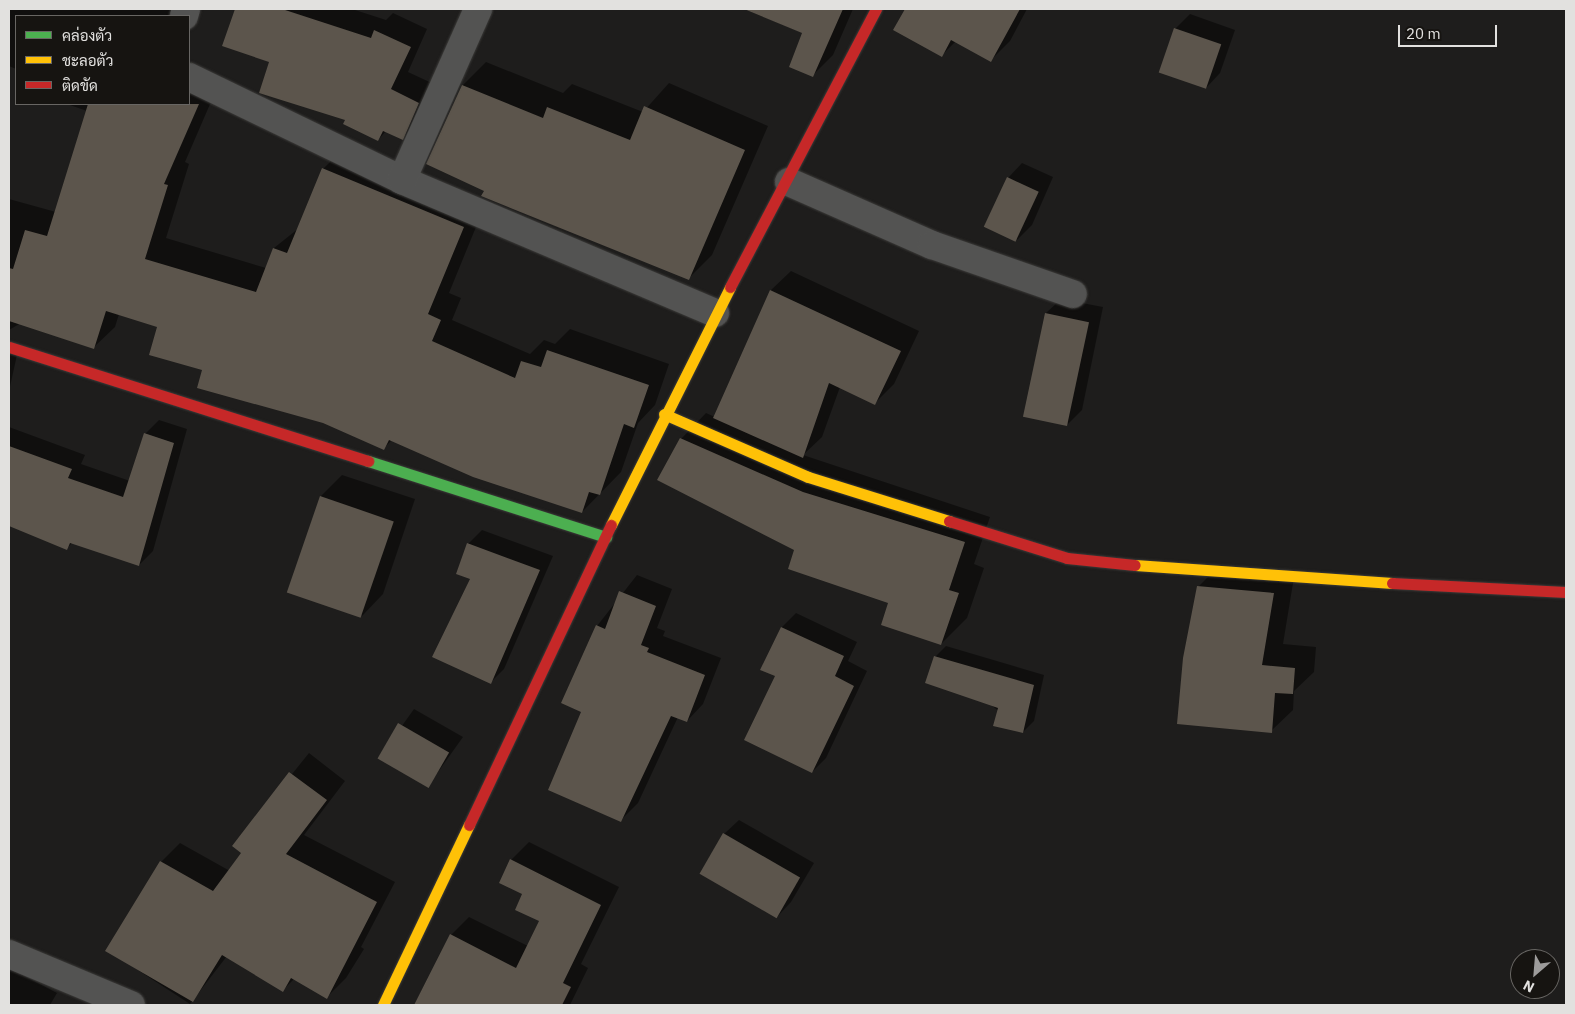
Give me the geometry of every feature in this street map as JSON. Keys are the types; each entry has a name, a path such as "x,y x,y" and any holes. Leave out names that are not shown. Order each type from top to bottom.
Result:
{"street":[{"path":"402,180 478,9"},
{"path":"383,1005 664,414 715,313 789,182 876,9"},
{"path":"190,77 402,180 715,313"},
{"path":"789,182 932,245 1073,294"},
{"path":"9,347 606,536"},
{"path":"664,414 808,477 1067,558 1241,575 1566,592"},
{"path":"9,954 130,1005"}],"building":[{"path":"235,9 282,9 371,38 374,30 411,47 391,89 419,103 403,140 383,131 378,141 343,124 345,120 259,93 269,62 222,46"},
{"path":"744,9 843,9 813,77 789,67 802,33"},
{"path":"905,9 1020,9 991,62 951,40 942,57 893,30"},
{"path":"1174,28 1221,44 1206,89 1159,72"},
{"path":"462,85 543,118 547,107 630,140 644,106 745,150 689,280 481,196 484,191 426,164"},
{"path":"199,104 164,184 168,185 145,259 256,292 273,248 287,253 322,168 464,227 428,314 441,320 432,341 515,378 521,361 541,367 547,350 649,385 634,428 624,424 600,495 589,492 582,513 473,477 389,440 384,450 323,423 197,388 202,370 149,355 157,327 106,311 94,349 9,321 9,268 13,269 25,230 47,236 88,105"},
{"path":"1007,177 1039,192 1015,242 984,227"},
{"path":"770,290 901,351 875,405 829,383 803,458 713,418"},
{"path":"1045,313 1089,322 1067,426 1023,417"},
{"path":"144,433 174,443 139,566 70,543 67,550 9,526 9,446 72,469 68,478 123,497"},
{"path":"680,438 803,492 965,542 949,590 959,593 941,645 881,625 888,603 788,569 794,550 657,480"},
{"path":"320,496 394,521 361,618 287,592"},
{"path":"467,543 540,570 491,684 432,657 470,579 456,574"},
{"path":"1197,586 1274,593 1262,665 1295,668 1293,694 1275,693 1272,733 1177,724 1183,658"},
{"path":"619,591 656,606 641,645 649,648 647,652 705,675 687,722 671,716 621,822 548,790 581,712 561,703 596,625 605,629"},
{"path":"781,627 844,656 835,676 854,686 812,773 744,740 775,676 760,670"},
{"path":"934,656 1034,685 1023,733 993,726 998,708 925,683"},
{"path":"398,723 449,752 429,788 378,759"},
{"path":"289,772 327,800 286,854 377,902 327,999 291,978 283,992 222,955 193,1002 105,951 160,861 213,891 241,853 232,846"},
{"path":"723,833 800,878 777,918 700,874"},
{"path":"510,859 601,905 563,983 571,987 562,1005 414,1005 450,934 516,968 539,921 515,910 522,894 499,883"}],"traffic: fast":[{"path":"368,461 606,537"}],"traffic: slow":[{"path":"611,525 730,287"},
{"path":"664,414 808,477 949,521"},
{"path":"1135,565 1392,583"},
{"path":"383,1005 469,825"}],"traffic: jam":[{"path":"730,287 876,9"},
{"path":"9,347 368,461"},
{"path":"949,521 1067,558 1135,565"},
{"path":"469,825 611,525"},
{"path":"1392,583 1566,592"}]}
